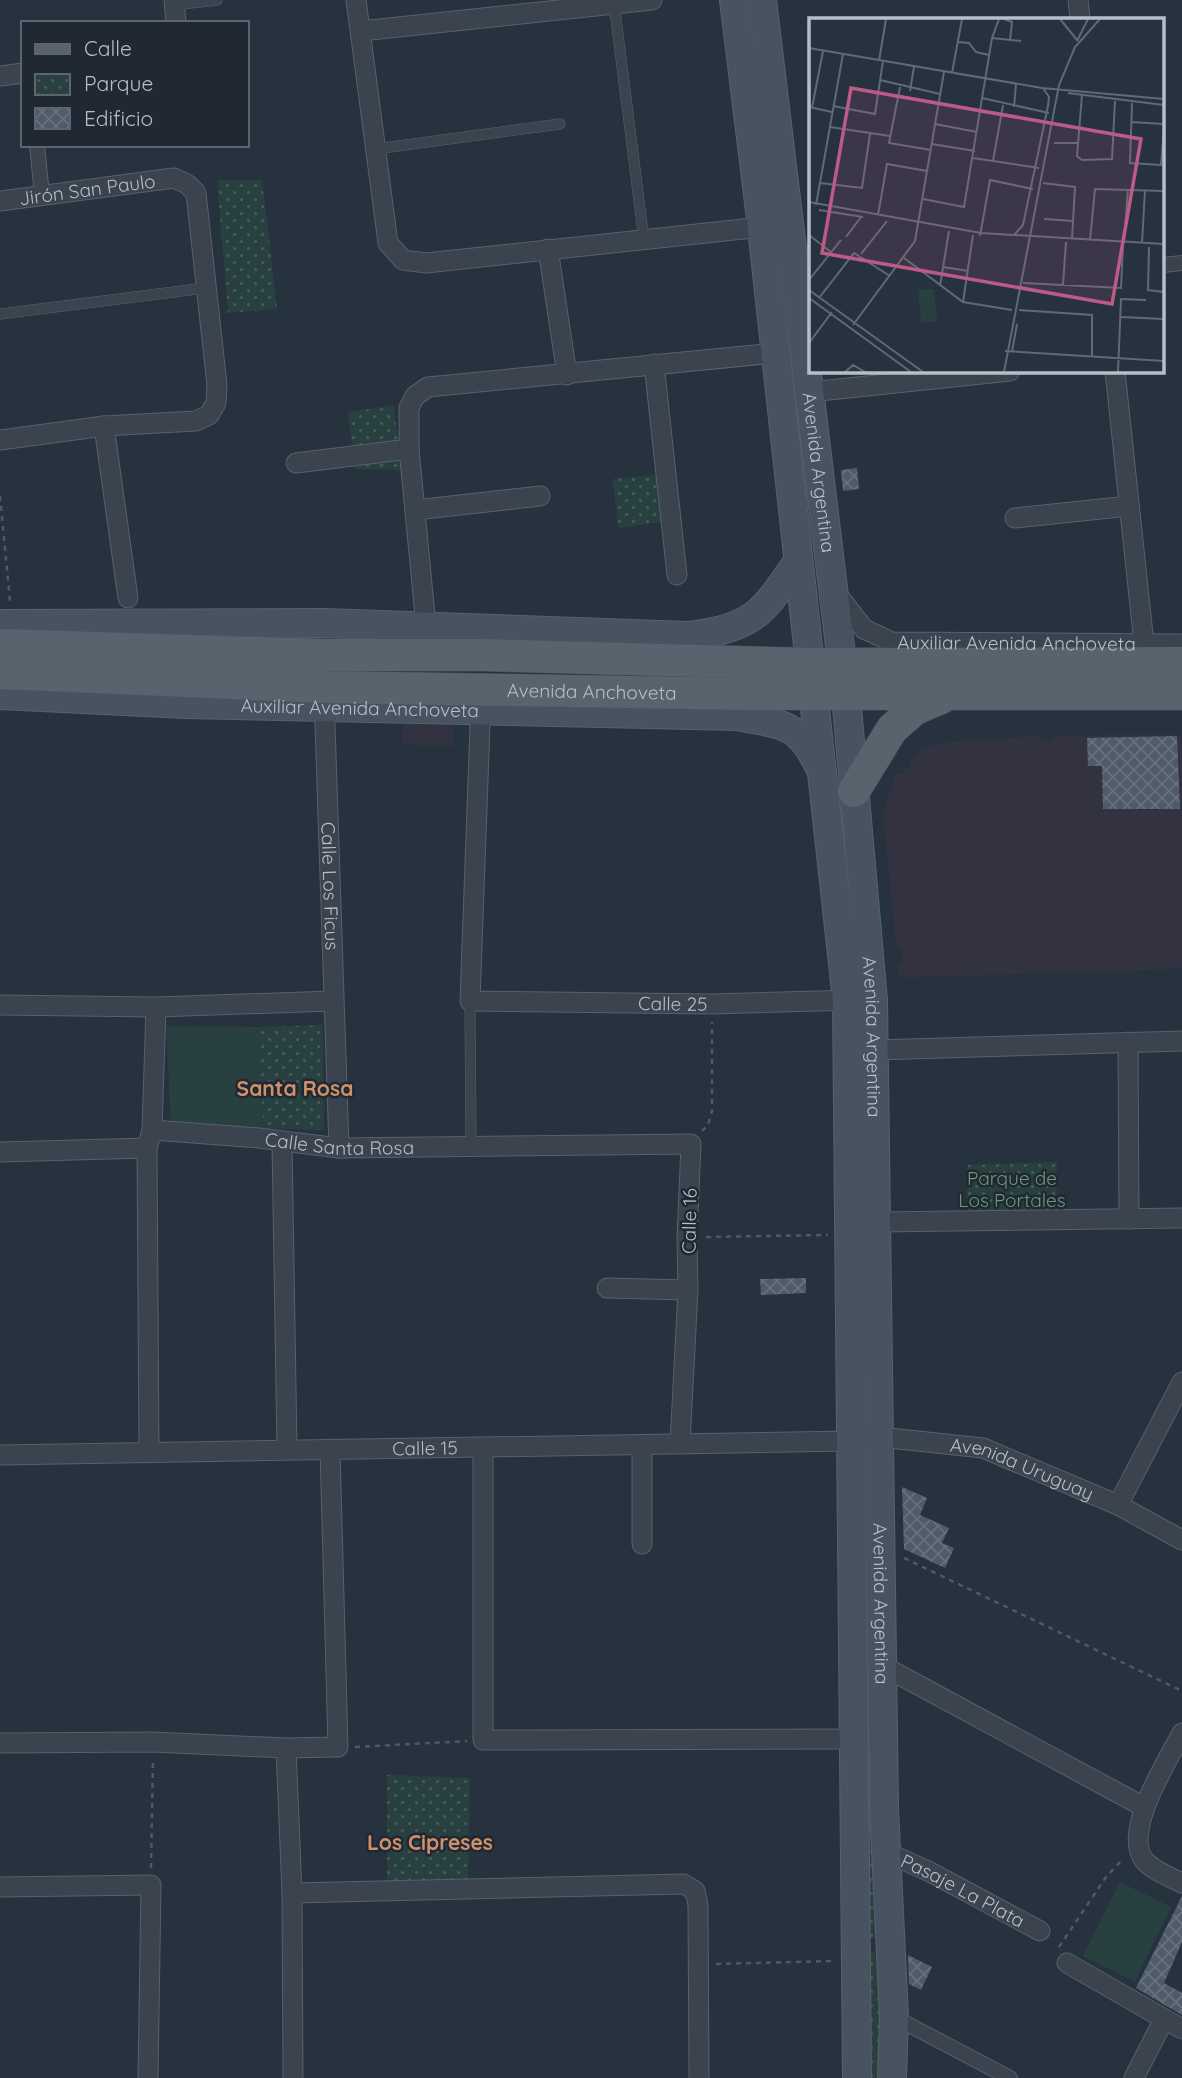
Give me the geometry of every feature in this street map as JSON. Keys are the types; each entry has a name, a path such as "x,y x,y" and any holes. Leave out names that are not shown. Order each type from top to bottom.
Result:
{"main road":[{"name":"Avenida Argentina","path":"734,0 798,561 827,664"},
{"name":"Avenida Argentina","path":"762,0 833,589 827,664 830,695 854,791 860,1000 849,1234 857,2078"},
{"path":"4,631 324,623 689,636 724,631 745,623 765,607 798,561"},
{"name":"Avenida Anchoveta","path":"4,631 323,655 455,655 827,664 1182,663"},
{"name":"Avenida Anchoveta","path":"0,673 324,696 481,700 1182,694"},
{"name":"Auxiliar Avenida Anchoveta","path":"0,695 185,704 324,696"},
{"name":"Avenida Argentina","path":"830,695 822,772 860,1000 874,1050 886,1852 894,2017 892,2078"},
{"path":"854,791 892,729 915,709 947,695"},
{"name":"Auxiliar Avenida Anchoveta","path":"481,700 738,716 788,726 808,743 822,772"}],"street":[{"path":"356,0 388,243 403,260 426,263 762,227"},
{"path":"361,31 652,0"},
{"path":"1078,0 1080,18"},
{"path":"0,76 21,73"},
{"path":"37,147 42,195"},
{"name":"Jirón San Paulo","path":"0,201 174,178 187,184 196,193 205,288"},
{"path":"548,250 567,375"},
{"path":"1164,265 1182,263"},
{"path":"0,440 104,426 181,423 197,421 209,415 216,403 217,385 205,288"},
{"path":"426,626 410,449 409,408 415,396 428,387 775,354"},
{"path":"654,364 677,575"},
{"path":"810,392 991,373"},
{"path":"1115,373 1144,644"},
{"path":"104,426 128,598"},
{"path":"296,463 410,449"},
{"path":"415,510 540,496"},
{"path":"1015,518 1129,506"},
{"name":"Auxiliar Avenida Anchoveta","path":"833,589 864,629 891,642 1182,643"},
{"name":"Calle Los Ficus","path":"324,623 339,1148"},
{"path":"470,1001 481,700"},
{"name":"Calle 25","path":"470,1001 711,1004 860,1000"},
{"path":"0,1005 156,1007 333,1001"},
{"path":"149,1452 150,1139 156,1007"},
{"path":"874,1050 1182,1041"},
{"path":"1128,1042 1129,1219"},
{"name":"Calle Santa Rosa","path":"0,1152 150,1139 259,1138 339,1148 691,1144"},
{"path":"282,1142 288,1449"},
{"name":"Calle 16","path":"680,1444 688,1290 691,1144"},
{"path":"876,1222 1182,1218"},
{"path":"607,1288 688,1290"},
{"path":"1118,1505 1182,1382"},
{"name":"Avenida Uruguay","path":"850,1441 880,1437 983,1448 1118,1505 1182,1540"},
{"name":"Calle 15","path":"0,1455 850,1441"},
{"path":"642,1446 642,1544"},
{"path":"482,1447 483,1740 853,1739"},
{"path":"0,1743 153,1742 286,1748 338,1747 330,1449"},
{"path":"883,1666 1143,1807"},
{"path":"1182,1733 1143,1807 1139,1846 1144,1860 1182,1883"},
{"path":"286,1748 292,1893 293,2078"},
{"name":"Pasaje La Plata","path":"886,1852 930,1872 1040,1931"},
{"path":"292,1893 684,1884 695,1891 698,1905 699,2078"},
{"path":"0,1887 150,1885 148,2078"},
{"path":"1067,1963 1182,2029"},
{"path":"894,2017 1010,2078"},
{"path":"1134,2078 1164,2019"}],"lane":[{"path":"175,9 218,0"},
{"path":"614,3 644,240"},
{"path":"376,149 560,124"},
{"path":"0,314 205,288"},
{"path":"470,1001 471,1146"}],"path":[{"path":"0,496 4,631"},
{"path":"691,1144 708,1125 712,1111 711,1004"},
{"path":"687,1238 849,1234"},
{"path":"881,1547 1182,1691"},
{"path":"338,1747 483,1740"},
{"path":"150,1885 153,1742"},
{"path":"1067,1963 1057,1949 1106,1877 1139,1846"},
{"path":"698,1965 856,1960"}],"shaded area":[{"path":"403,723 453,724 454,746 403,745"},
{"path":"1180,734 1182,969 899,978 898,967 903,963 902,951 896,947 883,814 895,774 902,774 911,764 910,758 938,743 1037,736 1043,742 1051,742 1058,735"}],"green space":[{"path":"217,180 262,180 277,309 228,313"},
{"path":"394,405 401,470 355,469 348,412"},
{"path":"672,473 678,520 618,528 613,479"},
{"path":"323,1025 324,1130 263,1128 259,1027"},
{"path":"166,1026 259,1027 263,1128 171,1126"},
{"name":"Parque de Los Portales","path":"1057,1162 1056,1215 967,1217 967,1165"},
{"path":"387,1775 470,1778 468,1887 387,1885"},
{"path":"877,1790 877,1937 870,1938 862,1918 864,1796"},
{"path":"1120,1882 1171,1907 1135,1982 1083,1956"},
{"path":"872,1951 884,1957 881,2078 861,2078 863,1954"}],"building":[{"path":"857,468 859,489 843,491 841,470"},
{"path":"1177,736 1180,809 1103,809 1102,766 1088,766 1087,738"},
{"path":"806,1278 806,1293 761,1295 760,1279"},
{"path":"902,1487 927,1498 920,1515 949,1528 942,1543 954,1548 945,1568 904,1549"},
{"path":"1182,1896 1182,1942 1164,1983 1182,1993 1182,2015 1136,1988"},
{"path":"908,1955 932,1967 921,1990 909,1984"}],"district":[{"name":"Santa Rosa","path":"295,1088"},
{"name":"Los Cipreses","path":"430,1842"}]}
